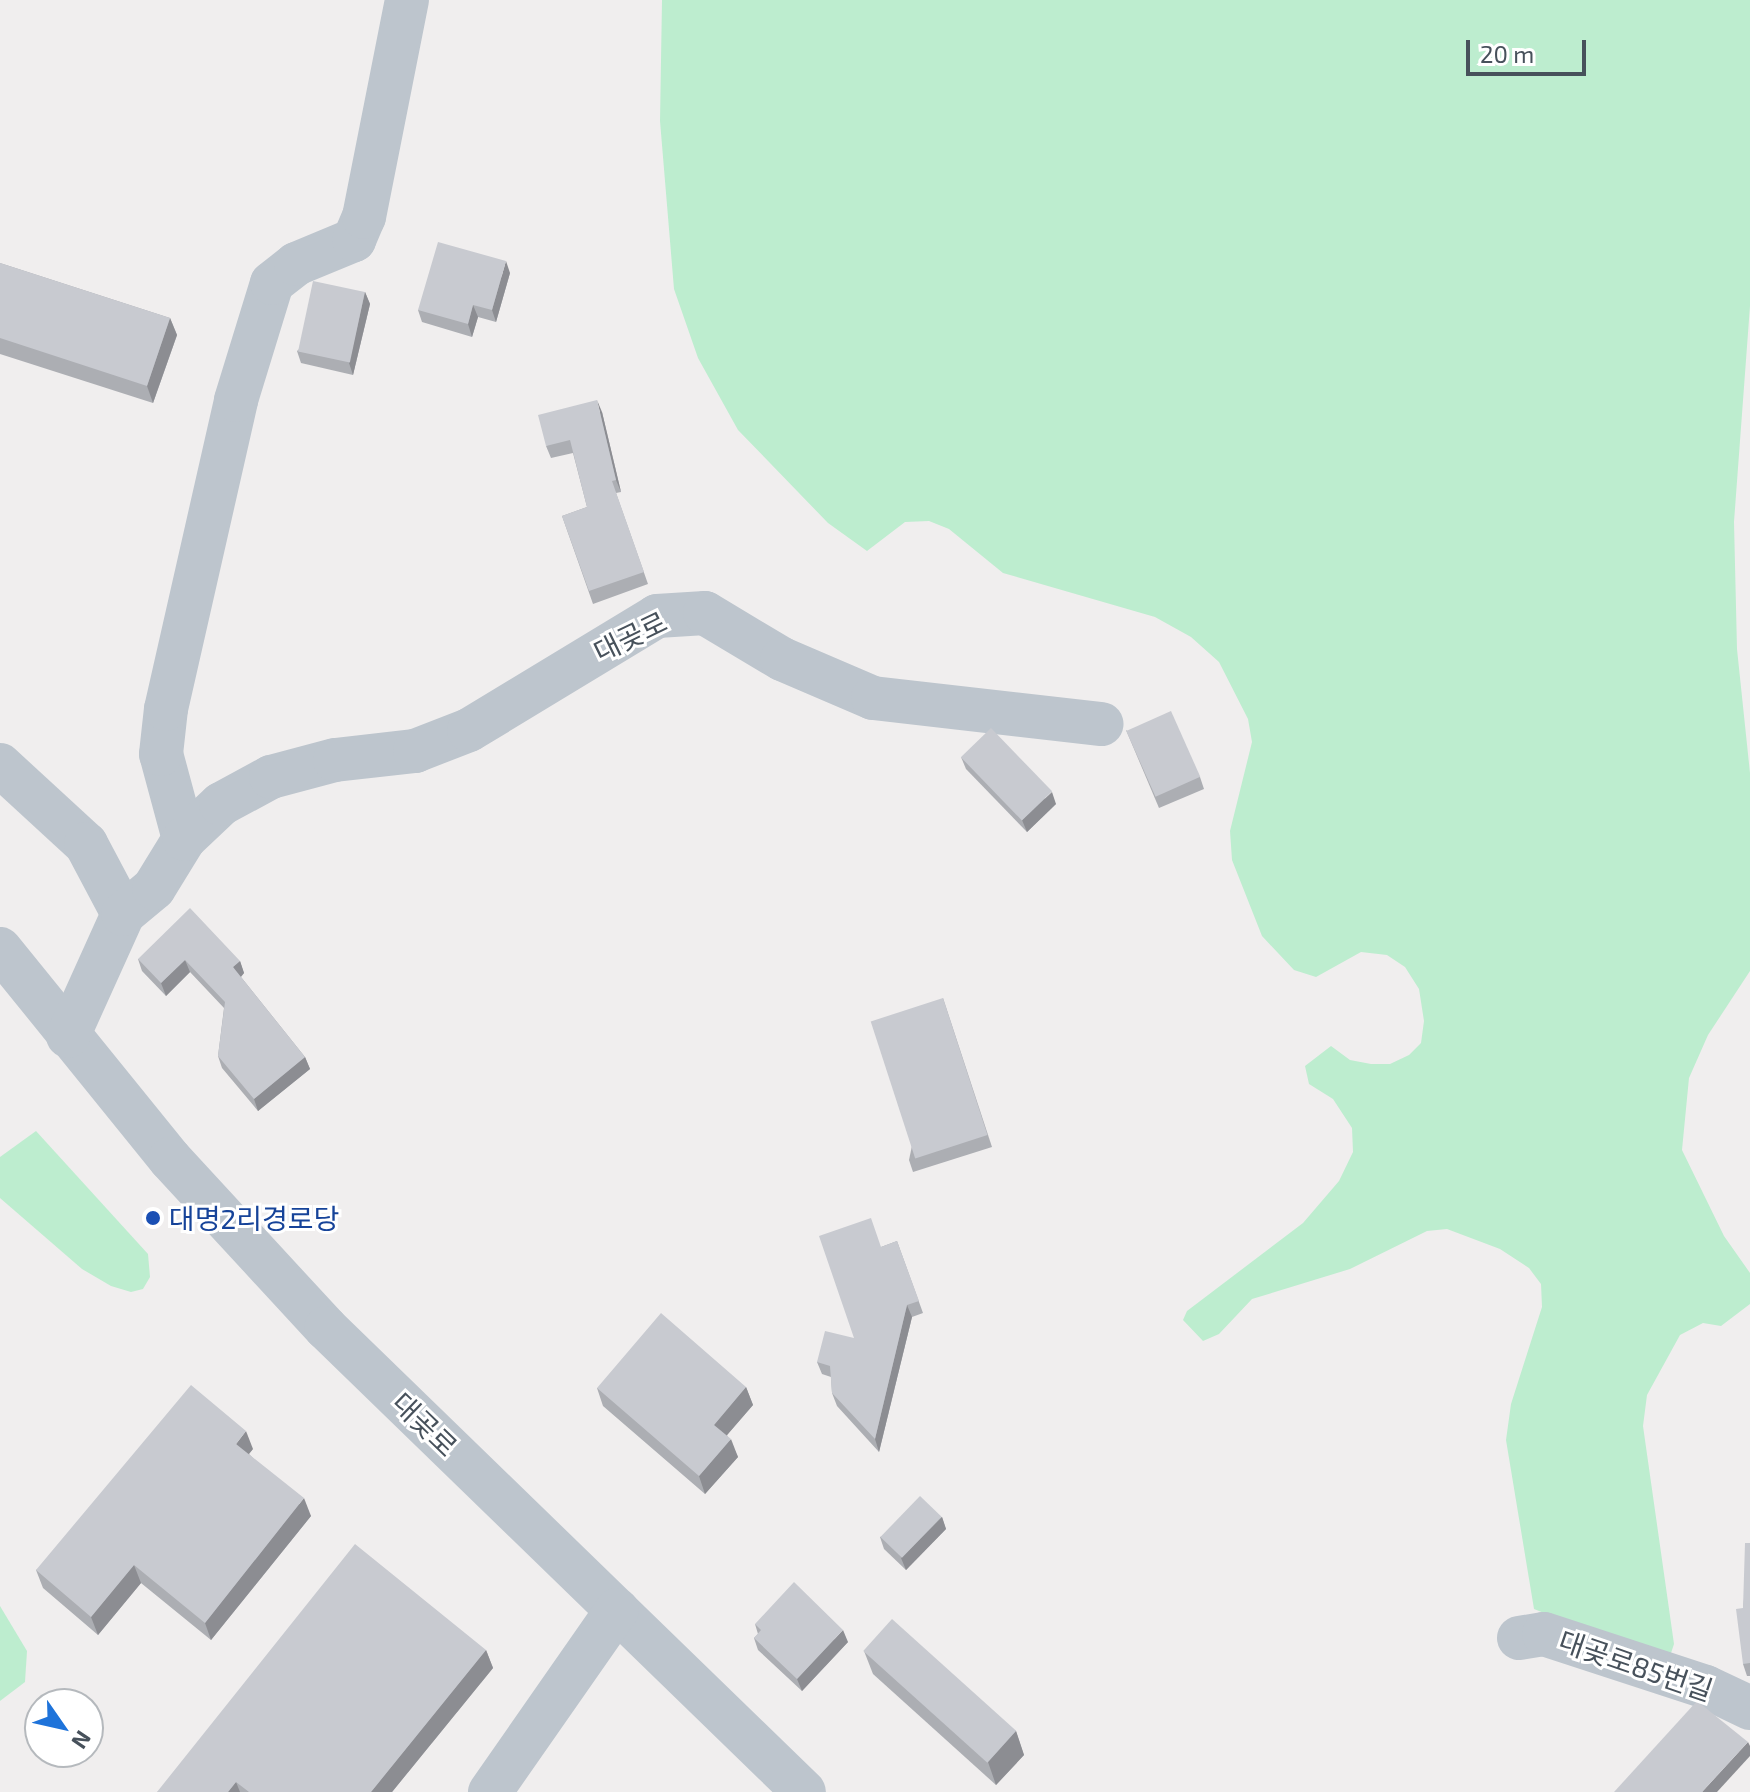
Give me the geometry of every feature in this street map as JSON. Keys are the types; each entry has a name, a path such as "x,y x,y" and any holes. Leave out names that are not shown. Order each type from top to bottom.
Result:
{"street":[{"path":"184,839 161,754 164,724 183,619 236,400 272,283 289,268 354,240 364,217 407,0"},
{"name":"대곶로","path":"68,1036 123,914 154,888 184,839 221,804 271,777 335,760 415,751 469,730 657,616 681,612 705,613 782,659 873,698 1102,724"},
{"path":"0,765 86,844 123,914"},
{"name":"대곶로","path":"0,949 170,1159 326,1328 804,1792"},
{"path":"490,1792 617,1610"},
{"name":"대곶로85번길","path":"1519,1638 1544,1634 1706,1687 1750,1708"}],"green space":[{"path":"662,0 1750,0 1750,306 1734,522 1737,649 1750,773 1750,971 1708,1035 1689,1078 1682,1150 1724,1236 1750,1273 1750,1304 1721,1326 1703,1323 1680,1335 1647,1395 1643,1426 1674,1644 1668,1662 1534,1609 1506,1440 1511,1404 1542,1307 1541,1284 1529,1268 1500,1249 1447,1229 1427,1231 1350,1269 1252,1299 1219,1334 1203,1341 1183,1320 1187,1311 1303,1223 1339,1181 1353,1152 1352,1128 1333,1099 1309,1084 1305,1066 1331,1046 1350,1060 1371,1064 1390,1064 1409,1055 1421,1043 1424,1021 1419,989 1405,967 1387,955 1361,952 1316,977 1294,970 1262,936 1232,860 1230,831 1252,742 1248,719 1219,662 1191,637 1155,617 1003,573 949,529 929,521 905,522 867,551 828,523 738,430 698,358 674,289 660,121"},
{"path":"36,1131 148,1254 150,1277 143,1289 131,1292 111,1286 82,1269 0,1198 0,1157"},
{"path":"0,1606 27,1651 25,1682 0,1701"}],"building":[{"path":"438,242 506,261 492,310 473,305 468,324 418,310"},
{"path":"0,263 170,318 147,386 0,338"},
{"path":"313,281 365,292 350,362 298,351"},
{"path":"597,400 616,480 612,481 644,572 589,591 562,516 587,507 570,440 546,446 538,415"},
{"path":"1171,711 1200,777 1156,797 1126,731"},
{"path":"991,728 1052,791 1022,820 961,757"},
{"path":"190,908 240,961 233,967 305,1057 254,1099 218,1056 225,1002 185,960 161,983 138,959"},
{"path":"943,998 987,1135 915,1158 871,1021"},
{"path":"871,1218 881,1247 897,1241 919,1301 907,1305 875,1439 832,1393 830,1366 817,1362 825,1331 854,1338 819,1236"},
{"path":"661,1313 746,1387 714,1425 731,1439 699,1476 597,1388"},
{"path":"191,1385 246,1431 236,1444 304,1498 205,1623 134,1565 91,1617 36,1570"},
{"path":"920,1496 942,1517 902,1558 880,1537"},
{"path":"1745,1543 1750,1543 1750,1663 1743,1664 1736,1609 1743,1608"},
{"path":"355,1544 486,1650 371,1792 249,1792 236,1782 228,1792 157,1792"},
{"path":"794,1582 843,1630 797,1679 754,1638 761,1630 755,1624"},
{"path":"892,1619 1016,1731 987,1763 863,1651"},
{"path":"1697,1701 1748,1742 1702,1792 1614,1792"}],"place":[{"name":"대명2리경로당","path":"153,1218"}]}
